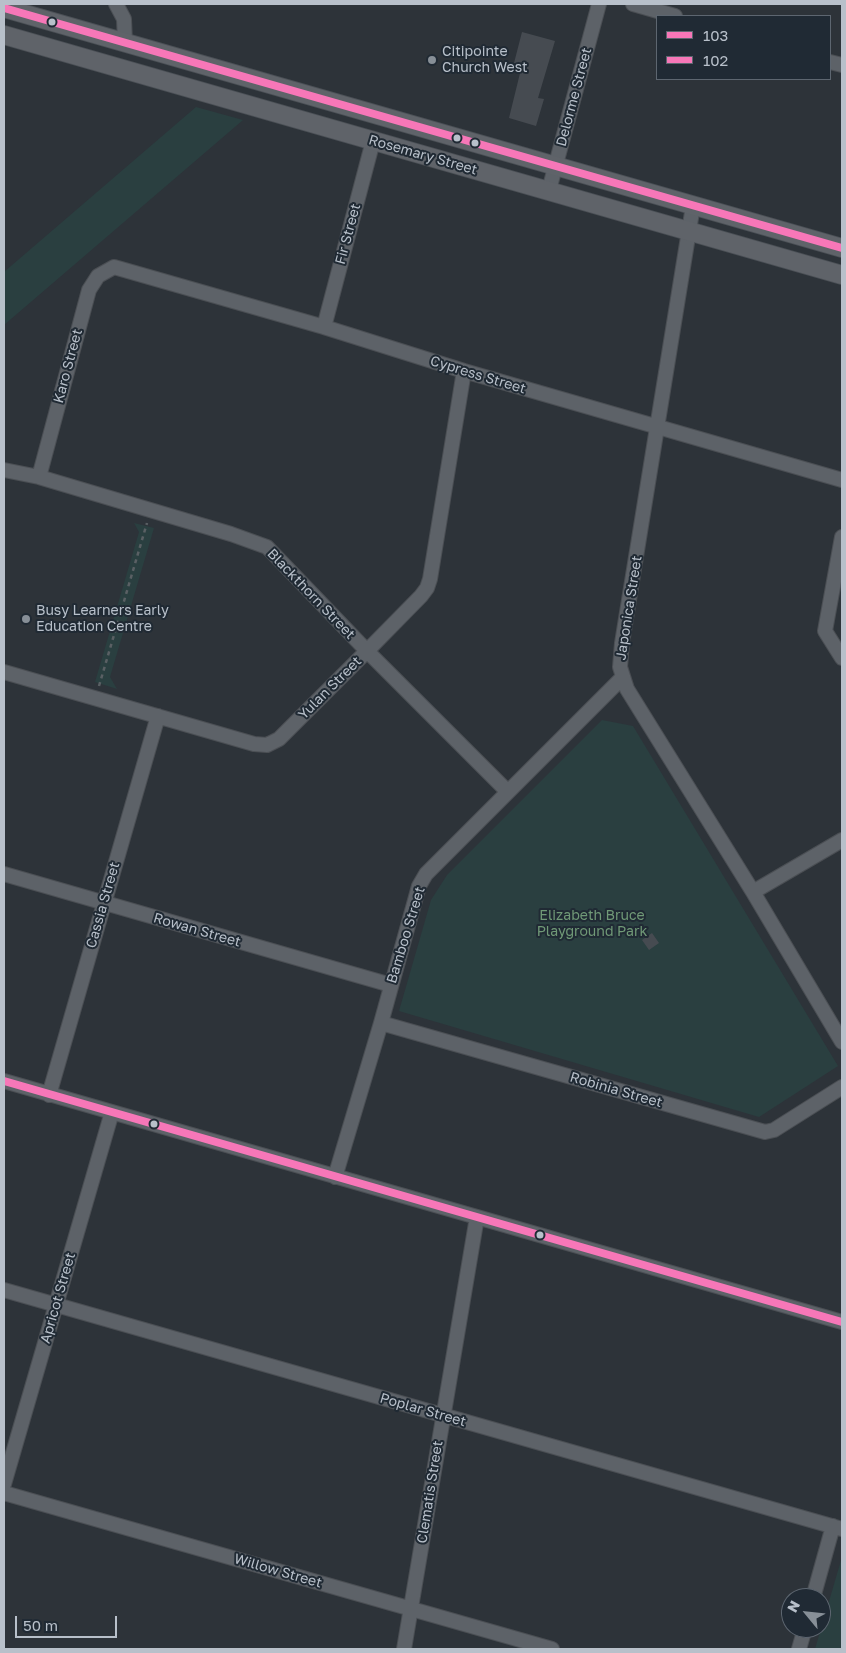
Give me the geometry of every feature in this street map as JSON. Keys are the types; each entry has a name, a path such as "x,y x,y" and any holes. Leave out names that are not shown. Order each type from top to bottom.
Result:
{"main road":[{"name":"Rosemary Street","path":"4,8 842,248"},
{"name":"Rosemary Street","path":"4,35 842,275"},
{"path":"234,100 242,76"}],"street":[{"path":"116,4 124,19 124,42"},
{"name":"Delorme Street","path":"549,190 599,4"},
{"path":"633,4 672,15"},
{"name":"Fir Street","path":"324,327 373,141"},
{"name":"Japonica Street","path":"693,206 622,643 620,667 627,689 753,892 842,1042"},
{"name":"Cypress Street","path":"114,267 324,327 464,371 842,480"},
{"name":"Karo Street","path":"39,477 89,290 98,276 114,267"},
{"name":"Yulan Street","path":"4,672 254,744 267,745 279,739 421,596 430,579 464,371"},
{"name":"Blackthorn Street","path":"4,470 39,477 230,534 267,547 367,651 508,792"},
{"path":"842,537 825,631 842,658"},
{"name":"Bamboo Street","path":"335,1177 419,886 426,874 623,677"},
{"name":"Cassia Street","path":"50,1094 158,716"},
{"path":"753,892 842,840"},
{"name":"Rowan Street","path":"4,874 391,985"},
{"name":"Robinia Street","path":"381,1023 765,1132 774,1130 842,1087"},
{"path":"4,1081 842,1322"},
{"name":"Apricot Street","path":"4,1484 112,1112"},
{"name":"Clematis Street","path":"404,1649 477,1217"},
{"name":"Poplar Street","path":"4,1290 838,1528"},
{"name":"Willow Street","path":"4,1493 552,1649"},
{"path":"817,1588 838,1528"}],"path":[{"path":"95,699 151,510"}],"green space":[{"path":"196,107 243,120 4,325 4,272"},
{"path":"134,523 154,528 110,677 117,689 95,682 139,532"},
{"name":"Elizabeth Bruce Playground Park","path":"602,720 633,726 838,1066 759,1117 399,1011 431,900 447,875"},
{"path":"842,1557 842,1649 815,1649 818,1638 831,1638 831,1594"}],"building":[{"path":"522,32 555,41 538,98 544,99 536,126 509,118 522,65 514,63"},
{"path":"652,933 659,943 649,950 642,940"}],"transit line":[{"name":"103","path":"4,8 842,248"},
{"name":"102","path":"4,1081 842,1322"}],"place":[{"name":"Citipointe Church West","path":"432,60"},
{"name":"Busy Learners Early Education Centre","path":"26,619"}]}
